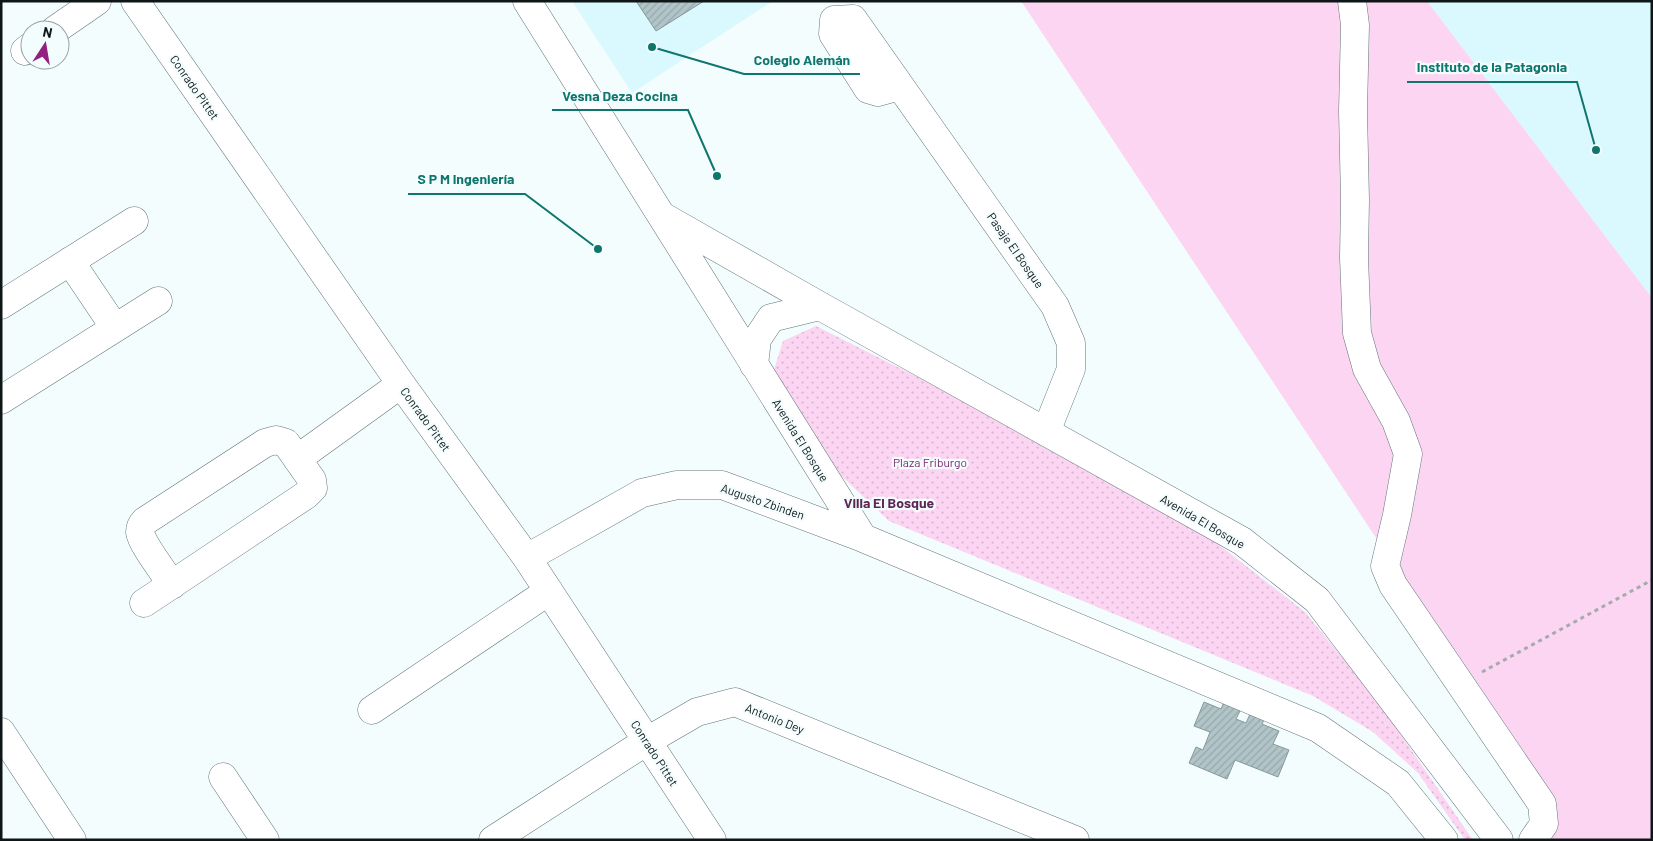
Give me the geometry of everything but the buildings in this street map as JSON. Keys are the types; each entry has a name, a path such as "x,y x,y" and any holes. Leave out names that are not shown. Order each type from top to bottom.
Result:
{"street":[{"path":"69,20 96,1"},
{"name":"Conrado Pittet","path":"135,1 401,384 527,558 712,840"},
{"name":"Avenida El Bosque","path":"527,1 863,538"},
{"path":"1352,1 1355,24 1353,111 1354,258 1357,333 1367,369 1396,421 1408,454 1385,566 1393,585 1542,804 1544,824 1533,840"},
{"name":"Pasaje El Bosque","path":"900,86 1055,306 1059,315 1070,343 1071,369 1046,432"},
{"name":"Avenida El Bosque","path":"662,216 1242,541 1317,600 1499,840"},
{"path":"1,306 134,221"},
{"path":"70,261 115,328"},
{"path":"1,400 158,301"},
{"path":"754,365 756,339 771,318 820,306"},
{"path":"297,459 401,384"},
{"path":"144,603 172,585 306,495 313,488 312,480 286,443 276,440 265,443 145,521 140,530 144,540 172,585"},
{"name":"Augusto Zbinden","path":"527,558 642,493 677,485 722,485 863,538"},
{"path":"863,538 1318,728 1398,783 1444,840"},
{"path":"372,710 549,591"},
{"name":"Antonio Dey","path":"493,840 647,741 697,712 735,702 1074,840"},
{"path":"4,744 72,840"},
{"path":"224,777 265,840"}],"path":[{"path":"1460,685 1652,580"}],"shaded area":[{"path":"572,1 773,1 632,93"},
{"path":"1427,1 1652,1 1652,298"}],"green space":[{"path":"1021,1 1427,1 1652,298 1652,840 1545,840 1552,804"},
{"name":"Plaza Friburgo","path":"816,326 1025,431 1213,540 1305,612 1377,700 1473,840 1465,840 1418,773 1373,732 1313,696 889,521 836,471 773,373 783,341"}],"place":[{"name":"Colegio Alemán","path":"652,47"},
{"name":"Instituto de la Patagonia","path":"1596,150"},
{"name":"Vesna Deza Cocina","path":"717,176"},
{"name":"S P M Ingeniería","path":"598,249"}],"district":[{"name":"Villa El Bosque","path":"889,502"}]}
